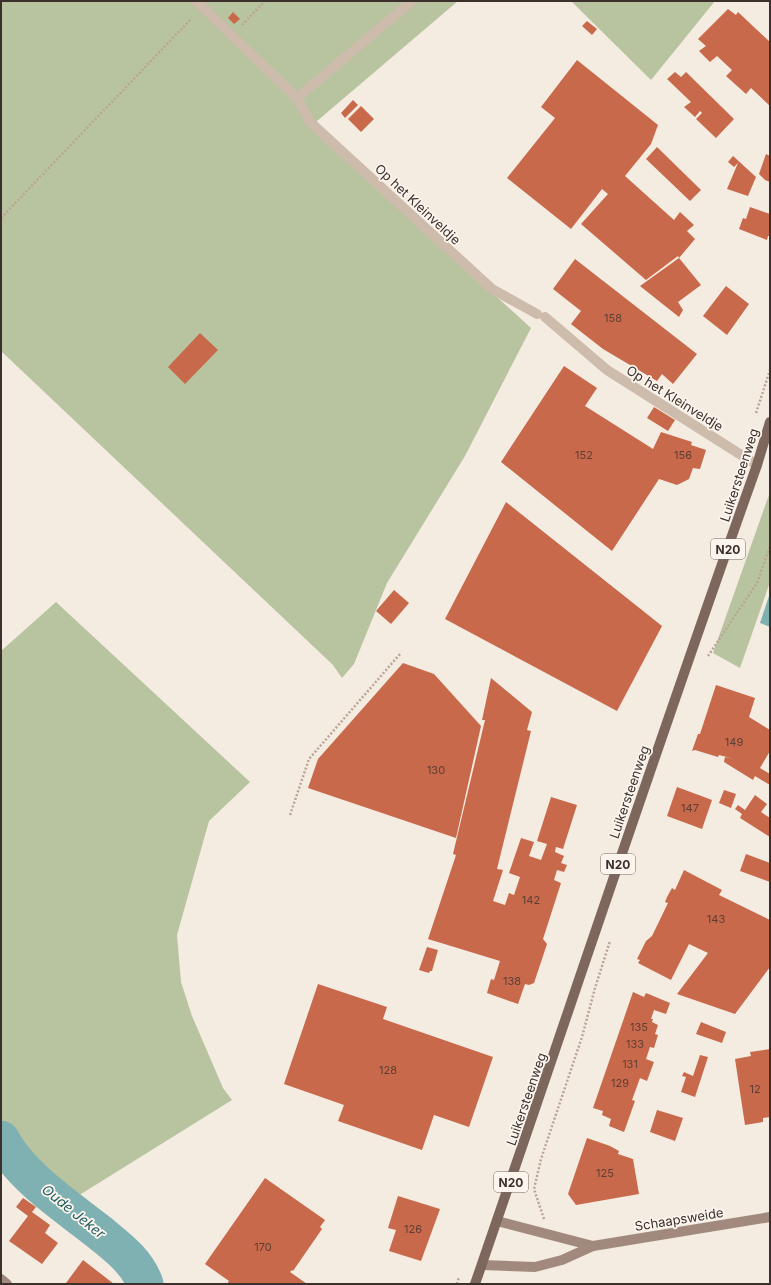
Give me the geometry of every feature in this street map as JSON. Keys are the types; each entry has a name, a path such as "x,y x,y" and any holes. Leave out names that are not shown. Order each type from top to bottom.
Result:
{"main road":[{"name":"Luikersteenweg","path":"475,1284 656,751 757,465 770,422"}],"street":[{"path":"297,98 412,1"},
{"name":"Op het Kleinveldje","path":"199,4 297,98 310,122 492,289 541,316 607,370 757,465"},
{"name":"Schaapsweide","path":"482,1265 535,1267 562,1260 593,1246 770,1217"},
{"name":"Schaapsweide","path":"497,1221 593,1246"},
{"path":"1,1279 7,1284"}],"path":[{"path":"232,36 265,1"},
{"path":"1,218 199,4"},
{"path":"705,660 757,583 770,546"},
{"path":"290,815 309,759 400,654"},
{"path":"534,1189 541,1159 582,1037 595,988 612,936"}],"green space":[{"path":"1,1 458,1 310,127 531,328 465,456 387,583 354,664 342,678 333,665 1,351"},
{"path":"571,1 715,1 651,80"},
{"path":"770,492 770,582 740,668 713,653"},
{"path":"56,602 250,782 209,821 177,935 181,982 192,1016 223,1088 232,1100 73,1199 32,1164 1,1118 1,651"}],"water":[{"path":"770,593 770,627 760,623"}],"building":[{"path":"728,9 736,15 738,12 770,42 770,106 751,88 746,94 726,76 732,70 717,56 710,62 699,51 706,46 698,39"},
{"path":"233,12 240,19 234,24 228,18"},
{"path":"587,21 597,29 592,35 582,26"},
{"path":"577,60 658,125 651,144 625,176 674,220 680,212 694,225 687,231 695,239 679,258 678,256 646,280 581,224 608,194 602,189 571,229 507,178 555,118 541,107"},
{"path":"675,72 681,77 686,72 734,119 716,138 696,119 702,113 700,111 695,117 684,107 691,102 667,79"},
{"path":"353,100 358,105 345,118 341,113"},
{"path":"361,106 374,119 361,132 348,119"},
{"path":"657,147 701,190 690,201 646,159"},
{"path":"766,154 770,156 770,182 765,180 759,174"},
{"path":"733,156 756,177 748,196 727,189 738,163 734,167 728,162"},
{"path":"750,207 770,214 770,236 768,236 767,240 739,229 743,218 746,219"},
{"path":"679,258 701,285 678,302 683,310 679,317 640,286"},
{"path":"575,259 697,354 673,384 662,374 657,381 603,349 571,324 581,311 553,289"},
{"path":"726,286 749,304 727,335 703,316"},
{"path":"200,333 218,350 185,384 168,367"},
{"path":"564,366 597,388 585,406 653,449 661,432 692,442 691,445 706,450 700,469 693,468 689,479 677,485 659,479 612,551 501,462"},
{"path":"654,407 675,420 668,431 647,418"},
{"path":"506,502 662,626 617,711 445,619"},
{"path":"394,590 409,603 391,624 376,611"},
{"path":"403,663 434,674 481,726 456,838 308,788 318,759"},
{"path":"491,678 532,712 527,730 531,731 497,869 503,870 493,901 505,905 509,893 514,895 520,877 509,873 521,838 534,842 529,856 541,860 547,844 537,841 551,797 577,805 563,849 556,847 555,852 564,856 561,863 567,865 564,872 557,870 554,880 561,883 543,939 547,944 534,983 529,985 525,984 518,1004 487,993 491,979 494,980 500,961 428,939 456,855 453,854 485,720 482,720"},
{"path":"716,685 755,698 749,717 770,730 770,751 760,768 770,774 770,785 755,776 753,780 724,762 725,757 734,759 719,755 718,757 695,750 692,751 698,734 700,734"},
{"path":"677,787 712,800 702,829 667,816"},
{"path":"724,790 736,794 731,808 719,803"},
{"path":"755,795 767,804 761,812 770,818 770,837 740,818 742,814 735,809 738,805 745,810"},
{"path":"746,854 770,863 770,882 740,871"},
{"path":"684,870 722,890 719,895 770,920 770,967 735,1014 677,994 708,953 689,944 671,980 638,963 640,960 637,959 646,941 652,936 668,903 665,902 667,897 672,888 675,890"},
{"path":"427,947 438,950 432,971 429,973 419,970"},
{"path":"318,984 387,1007 383,1019 493,1057 469,1127 434,1115 422,1150 338,1121 344,1105 284,1084"},
{"path":"633,992 644,997 646,993 670,1003 666,1014 654,1010 651,1019 653,1019 652,1022 658,1025 655,1034 658,1035 654,1048 650,1047 646,1059 654,1062 647,1081 640,1078 632,1100 635,1101 624,1132 609,1126 611,1119 602,1115 603,1111 593,1108"},
{"path":"701,1022 726,1032 722,1043 696,1034"},
{"path":"770,1049 770,1117 763,1118 763,1122 745,1125 735,1059 751,1056 750,1052"},
{"path":"700,1055 708,1057 695,1097 681,1092 686,1077 682,1076 684,1072 693,1076"},
{"path":"657,1110 683,1118 675,1141 650,1132"},
{"path":"587,1138 610,1146 619,1151 618,1154 633,1159 639,1194 576,1205 568,1194"},
{"path":"265,1178 325,1220 320,1227 322,1229 293,1271 292,1270 290,1272 307,1284 227,1284 229,1281 205,1264"},
{"path":"398,1196 440,1209 421,1261 389,1251 396,1230 388,1228"},
{"path":"23,1198 36,1207 32,1212 50,1225 45,1233 58,1243 42,1264 9,1241 28,1216 16,1207"},
{"path":"83,1260 114,1284 66,1283"}],"waterway":[{"name":"Oude Jeker","path":"1,1139 9,1153 32,1178 58,1201 113,1243 132,1261 145,1284"}]}
